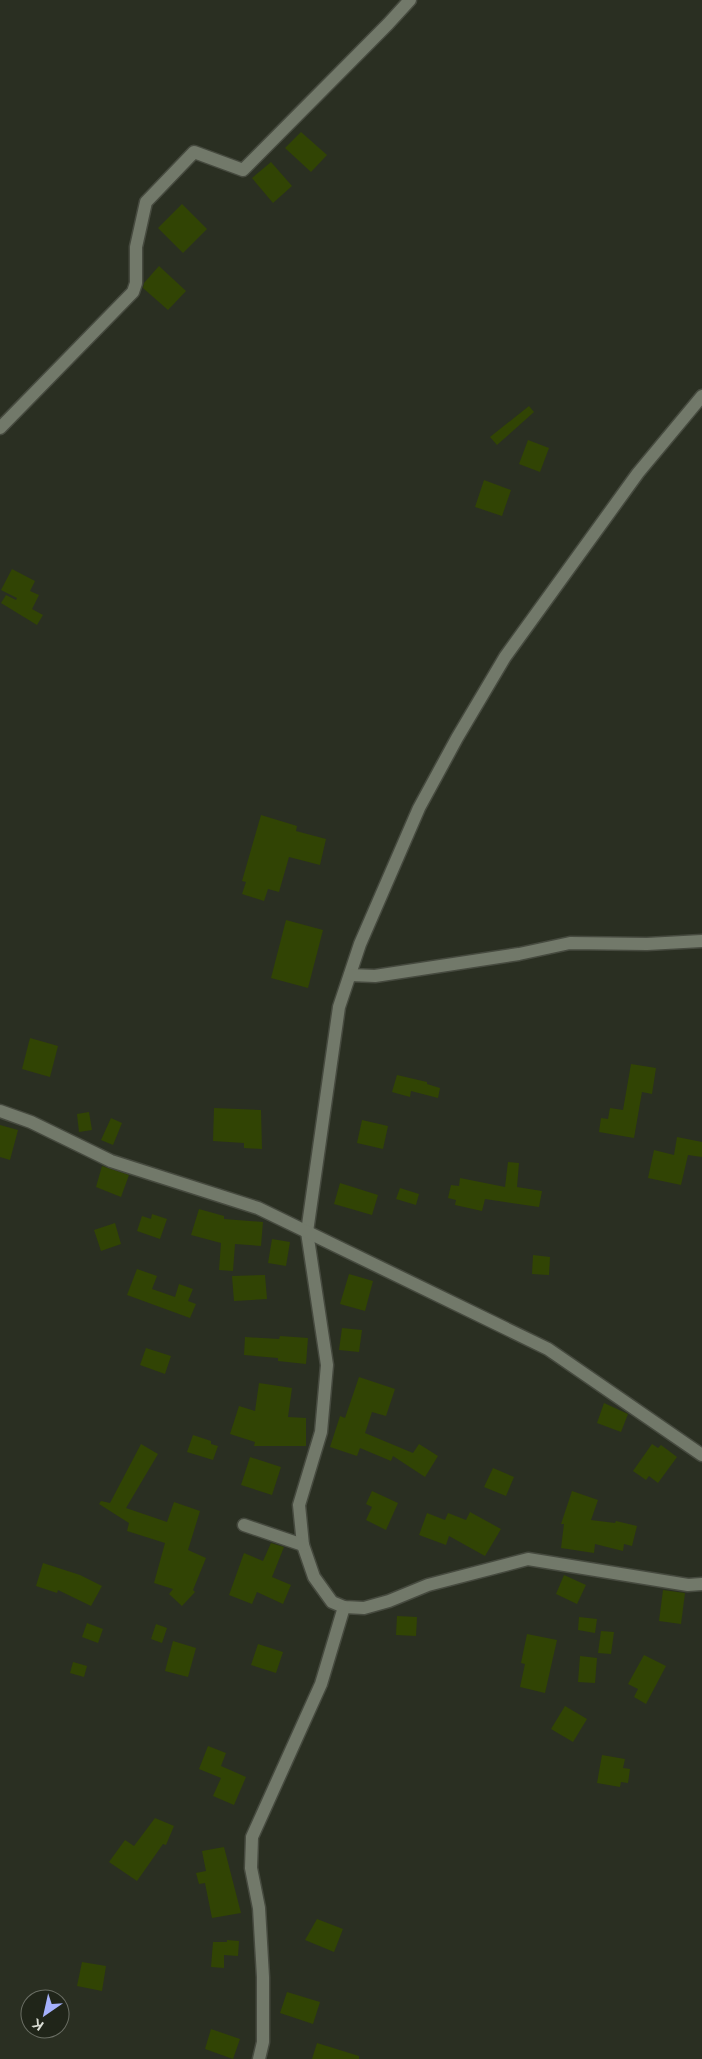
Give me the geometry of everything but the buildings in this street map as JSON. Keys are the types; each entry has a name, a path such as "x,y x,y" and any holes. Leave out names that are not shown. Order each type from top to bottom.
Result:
{"street":[{"path":"0,428 133,292 136,283 136,247 146,202 152,195 194,152 243,170 376,38 410,0"},
{"path":"702,396 638,472 501,665 457,738 419,808 374,910 350,975 339,1007 307,1232 327,1365 321,1432 300,1505 303,1545 314,1577 332,1602 344,1607 364,1608 389,1601 428,1585 528,1560 688,1585 702,1584"},
{"path":"350,975 375,976 518,954 570,943 647,944 702,941"},
{"path":"0,1111 31,1122 111,1161 258,1208 548,1349 702,1455"},
{"path":"244,1525 303,1545"},
{"path":"259,2059 263,2042 262,1977 259,1908 251,1868 252,1837 321,1684 344,1607"}]}
